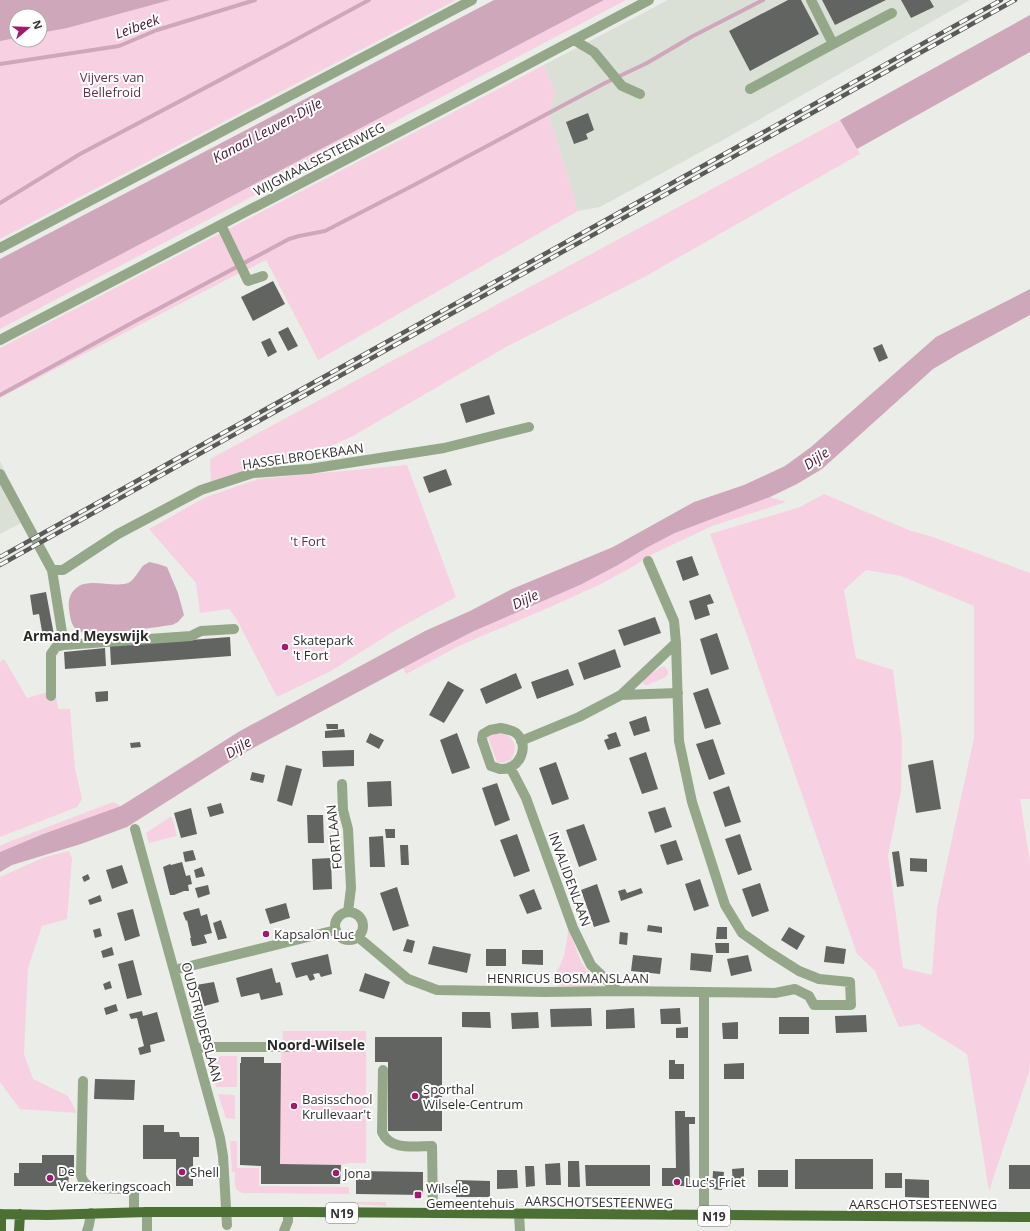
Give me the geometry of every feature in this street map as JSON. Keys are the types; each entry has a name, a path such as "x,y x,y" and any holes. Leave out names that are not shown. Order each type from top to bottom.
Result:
{"main road":[{"name":"AARSCHOTSESTEENWEG","path":"1,1214 288,1212 1030,1217"},
{"path":"1,1214 1,1231"},
{"path":"19,1231 20,1214"}],"street":[{"path":"0,248 472,0"},
{"name":"WIJGMAALSESTEENWEG","path":"0,340 650,0"},
{"path":"811,0 833,44"},
{"path":"750,89 892,12"},
{"path":"574,40 594,52 620,85 640,94"},
{"path":"220,225 248,281 263,276"},
{"name":"HASSELBROEKBAAN","path":"52,570 63,570 118,534 201,490 253,473 308,469 444,448 529,427"},
{"path":"0,474 52,570 64,645"},
{"path":"648,561 674,621 679,741 692,802 725,905 742,933 799,971 818,980 850,982 851,1005 814,1004 809,996 795,989 799,971"},
{"path":"51,696 51,654 56,647 64,645 192,636 201,631 234,629"},
{"path":"521,741 579,717 621,695 676,643"},
{"path":"621,695 678,693"},
{"path":"501,728 508,729 516,734 521,741 523,752 519,761 510,767 501,769 491,766 482,740 482,734 490,730 501,728"},
{"name":"INVALIDENLAAN","path":"510,767 526,798 576,934 591,965 618,991"},
{"name":"FORTLAAN","path":"342,784 343,810 348,829 351,888 348,912"},
{"name":"OUDSTRIJDERSLAAN","path":"135,829 222,1146 227,1224"},
{"path":"348,912 355,914 362,920 362,929 358,937 349,940 341,937 336,930 336,921 339,917 348,912"},
{"path":"174,970 336,930"},
{"name":"HENRICUS BOSMANSLAAN","path":"358,937 408,979 437,990 775,993 795,989"},
{"path":"704,993 704,1216"},
{"path":"196,1049 206,1047 294,1047"},
{"path":"383,1070 382,1132 384,1138 398,1146 432,1146 433,1213"},
{"path":"83,1081 82,1181 87,1186 93,1188 134,1189 134,1212"},
{"path":"147,1212 147,1231"},
{"path":"284,1231 288,1220 288,1212"},
{"path":"86,1231 91,1214"},
{"path":"519,1214 520,1231"}],"shaded area":[{"path":"668,0 970,0 730,136 600,207 578,211 548,113 555,94 544,65"},
{"path":"0,461 29,519 0,534"}],"green space":[{"name":"Vijvers van Bellefroid","path":"0,0 456,0 0,239"},
{"path":"604,0 626,0 0,329 0,318"},
{"path":"544,65 555,94 548,113 578,211 318,360 266,260 0,398 0,348"},
{"path":"840,120 860,154 646,276 506,347 353,436 302,459 211,483 210,459"},
{"name":"'t Fort","path":"407,465 456,597 399,628 331,671 277,697 236,618 229,609 200,613 196,583 149,529 206,497 258,479"},
{"path":"824,494 911,531 930,536 1030,573 1030,799 1020,799 1030,862 1030,1064 1029,1072 989,1191 967,1054 919,1024 899,1027 875,971 857,954 747,635 710,534 800,507","holes":["866,570 901,576 974,606 974,738 937,908 932,975 903,968 888,856 901,791 902,740 893,670 856,658 844,590"]},
{"path":"770,497 786,502 712,526 653,554 601,584 461,645 406,674 403,668 474,631 580,585 675,533"},
{"path":"4,659 27,698 55,690 58,709 70,709 75,769 82,799 77,807 0,837 0,662"},
{"path":"661,667 665,667 668,671 668,675 647,685 643,684 644,678"},
{"path":"501,733 513,740 515,747 511,760 502,763 497,762 488,737 490,735"},
{"path":"113,802 121,806 43,834 0,852 0,846 11,841"},
{"path":"172,817 177,835 149,843 146,833"},
{"path":"69,851 72,859 67,919 42,926 28,968 24,1054 33,1079 68,1096 77,1113 20,1109 0,1082 0,877 45,857"},
{"path":"569,930 581,962 595,980 595,984 592,987 559,986 554,983 552,977 562,962"},
{"path":"283,1031 366,1031 366,1163 349,1163 341,1165 280,1164 281,1063"},
{"path":"221,1056 237,1056 237,1087 216,1087 208,1059 216,1059"},
{"path":"218,1094 235,1095 235,1119 226,1118"},
{"path":"230,1141 237,1141 237,1168 259,1168 259,1186 349,1187 349,1194 239,1192 235,1185 235,1172 232,1172"},
{"path":"329,1202 386,1202 386,1206"}],"water":[{"path":"0,0 170,0 67,28 48,32 48,8 8,8 8,40 0,41"},
{"name":"Kanaal Leuven-Dijle","path":"494,0 604,0 0,318 0,259"},
{"path":"1030,15 1030,52 857,149 840,120"},
{"name":"Dijle","path":"1030,289 1030,315 933,369 822,469 797,484 770,497 675,533 580,585 474,631 242,754 127,827 81,844 12,865 0,872 0,852 43,834 121,806 240,731 425,631 470,611 512,589 613,547 694,502 744,485 785,466 811,447 936,337"},
{"path":"149,562 167,567 178,593 184,615 178,622 172,625 108,633 84,633 78,631 74,627 71,621 69,599 76,588 90,583 125,584 130,582 143,566"}],"building":[{"path":"788,0 801,0 819,34 750,71 729,31"},
{"path":"822,0 886,0 835,25"},
{"path":"901,0 930,0 934,7 911,18"},
{"path":"588,113 594,130 586,134 588,139 574,144 566,122"},
{"path":"273,281 285,304 253,321 241,297"},
{"path":"288,327 298,346 288,351 278,332"},
{"path":"270,338 277,352 268,357 261,342"},
{"path":"882,344 888,358 879,362 873,348"},
{"path":"489,395 495,414 466,423 460,404"},
{"path":"446,469 452,485 429,493 423,477"},
{"path":"692,556 699,575 683,581 676,561"},
{"path":"46,592 54,635 43,637 39,614 33,615 30,595"},
{"path":"710,594 714,603 707,605 710,615 695,620 689,601"},
{"path":"655,617 661,633 624,646 618,630"},
{"path":"717,633 729,669 711,675 700,639"},
{"path":"230,637 231,656 111,665 110,646"},
{"path":"105,648 106,666 65,669 64,652"},
{"path":"615,649 621,667 584,680 578,663"},
{"path":"568,669 574,685 537,699 531,682"},
{"path":"516,673 522,688 486,704 480,689"},
{"path":"448,681 464,690 444,723 429,715"},
{"path":"708,688 721,724 705,729 693,693"},
{"path":"108,691 108,701 96,702 95,692"},
{"path":"646,716 650,731 634,736 629,722"},
{"path":"326,724 338,724 338,729 327,729"},
{"path":"344,729 345,737 325,738 325,731"},
{"path":"616,732 621,746 608,750 604,740 609,738 607,735"},
{"path":"370,733 384,740 379,749 366,742"},
{"path":"457,733 470,768 452,774 440,740"},
{"path":"713,739 725,774 709,780 696,744"},
{"path":"140,742 141,747 131,748 130,743"},
{"path":"354,750 354,766 323,767 322,751"},
{"path":"646,752 658,789 642,794 629,758"},
{"path":"933,760 941,809 916,813 908,765"},
{"path":"556,762 569,799 552,805 539,768"},
{"path":"286,765 302,769 292,806 277,801"},
{"path":"252,772 265,775 263,783 250,780"},
{"path":"391,781 392,806 368,807 367,782"},
{"path":"497,783 510,820 495,826 482,788"},
{"path":"729,786 741,822 725,827 713,792"},
{"path":"221,803 224,813 210,817 207,807"},
{"path":"665,807 672,827 655,833 648,812"},
{"path":"191,808 197,834 181,838 174,813"},
{"path":"307,815 323,815 324,843 308,843"},
{"path":"584,824 597,860 579,867 566,830"},
{"path":"385,829 395,829 395,838 386,838"},
{"path":"517,834 530,871 514,877 500,840"},
{"path":"740,834 752,870 738,875 725,839"},
{"path":"383,836 385,867 370,867 369,837"},
{"path":"676,840 683,860 667,865 660,845"},
{"path":"400,845 408,845 409,865 401,865"},
{"path":"193,850 196,860 185,862 183,852"},
{"path":"899,851 904,886 897,887 892,852"},
{"path":"331,858 332,889 313,890 312,859"},
{"path":"910,858 927,859 927,872 910,871"},
{"path":"182,862 186,876 190,875 192,884 188,885 189,891 170,895 163,867"},
{"path":"122,865 128,883 112,889 106,870"},
{"path":"202,867 205,876 196,878 194,870"},
{"path":"88,874 90,879 84,882 82,877"},
{"path":"700,879 709,906 694,911 685,884"},
{"path":"760,883 769,911 752,917 742,889"},
{"path":"597,884 610,922 594,927 581,890"},
{"path":"208,885 210,894 198,898 195,888"},
{"path":"397,887 409,926 393,931 380,893"},
{"path":"641,888 643,893 621,901 618,891 625,889 627,893"},
{"path":"534,889 542,909 527,914 519,895"},
{"path":"100,895 102,901 90,905 88,900"},
{"path":"286,903 290,918 270,924 265,909"},
{"path":"199,908 201,916 207,914 212,933 204,935 207,943 192,946 187,920 186,921 183,913"},
{"path":"133,909 140,936 125,941 117,913"},
{"path":"221,920 227,938 218,940 213,923"},
{"path":"648,925 662,927 662,933 647,931"},
{"path":"717,927 727,927 727,939 716,939"},
{"path":"789,927 805,936 797,950 781,940"},
{"path":"100,928 102,936 95,938 93,930"},
{"path":"620,932 628,933 627,945 619,944"},
{"path":"407,939 415,941 412,953 403,951"},
{"path":"715,943 729,943 729,953 716,953"},
{"path":"433,946 471,954 467,973 428,964"},
{"path":"826,946 846,949 844,964 824,962"},
{"path":"112,947 114,955 103,958 101,951"},
{"path":"486,949 506,949 506,966 486,966"},
{"path":"522,950 543,950 543,965 522,964"},
{"path":"691,953 713,955 711,972 690,970"},
{"path":"328,954 332,974 321,977 319,973 313,974 315,979 310,981 307,975 296,978 291,963"},
{"path":"633,955 662,958 660,974 631,971"},
{"path":"748,955 752,971 731,976 727,959"},
{"path":"133,960 142,995 127,999 118,964"},
{"path":"272,968 276,983 280,982 283,995 261,1000 259,993 241,997 236,978"},
{"path":"365,973 390,982 384,999 359,991"},
{"path":"110,981 112,988 105,990 103,984"},
{"path":"214,982 219,1002 201,1007 196,985"},
{"path":"116,1004 118,1011 106,1015 104,1008"},
{"path":"591,1008 592,1026 551,1027 550,1009"},
{"path":"634,1008 635,1028 606,1029 606,1010"},
{"path":"680,1008 681,1024 661,1024 660,1009"},
{"path":"142,1011 143,1016 157,1012 165,1041 150,1045 151,1052 140,1055 138,1048 144,1046 137,1018 131,1019 129,1014"},
{"path":"462,1012 490,1012 491,1028 462,1027"},
{"path":"538,1012 539,1028 512,1029 511,1013"},
{"path":"866,1015 867,1032 836,1033 835,1016"},
{"path":"779,1017 809,1017 809,1034 779,1034"},
{"path":"738,1022 738,1039 723,1039 722,1023"},
{"path":"688,1027 688,1038 676,1038 676,1028"},
{"name":"Sporthal Wilsele-Centrum","path":"375,1037 442,1037 442,1131 388,1131 388,1062 375,1062"},
{"path":"241,1057 264,1057 264,1063 281,1063 280,1164 341,1165 340,1184 261,1184 261,1166 240,1165"},
{"path":"669,1060 675,1060 675,1064 684,1064 684,1079 669,1079"},
{"path":"744,1063 744,1079 724,1079 724,1064"},
{"path":"95,1079 135,1080 134,1100 94,1099"},
{"path":"675,1111 685,1111 685,1117 695,1117 695,1124 689,1124 690,1186 662,1186 662,1168 676,1168"},
{"path":"143,1125 164,1125 164,1132 179,1132 180,1137 199,1137 199,1157 193,1157 193,1186 176,1186 176,1159 143,1159"},
{"path":"42,1155 74,1155 74,1175 69,1175 68,1186 14,1186 14,1173 19,1173 19,1163 42,1163"},
{"path":"795,1159 873,1159 873,1189 795,1189"},
{"path":"568,1161 579,1161 580,1187 568,1187"},
{"path":"560,1163 561,1185 546,1185 545,1164"},
{"path":"585,1165 650,1165 650,1186 586,1186"},
{"path":"1009,1165 1030,1165 1030,1189 1009,1189"},
{"path":"525,1166 534,1166 535,1186 526,1187"},
{"path":"744,1168 744,1187 733,1187 732,1169"},
{"path":"497,1170 517,1170 518,1188 497,1189"},
{"path":"758,1170 788,1170 788,1187 758,1187"},
{"path":"356,1171 423,1172 423,1195 356,1194"},
{"path":"713,1171 724,1172 722,1190 712,1189"},
{"path":"885,1173 902,1173 902,1188 885,1188"},
{"path":"905,1179 929,1180 929,1198 905,1197"},
{"path":"456,1180 490,1181 490,1197 456,1197"}],"waterway":[{"name":"Leibeek","path":"0,64 119,46 157,30 255,0"},
{"path":"0,203 80,154 369,0"},
{"path":"0,395 289,239 325,231 605,83 647,63 693,36 763,0"}],"railway":[{"path":"0,557 1001,0"},
{"path":"0,565 1015,0"}],"place":[{"name":"Skatepark 't Fort","path":"285,647"},
{"name":"Kapsalon Luc","path":"266,934"},
{"name":"Sporthal Wilsele-Centrum","path":"415,1096"},
{"name":"Basisschool Krullevaar't","path":"294,1106"},
{"name":"Shell","path":"182,1172"},
{"name":"Jona","path":"336,1173"},
{"name":"De Verzekeringscoach","path":"50,1178"},
{"name":"Luc's Friet","path":"677,1182"},
{"name":"Wilsele Gemeentehuis","path":"418,1195"}],"district":[{"name":"Armand Meyswijk","path":"86,635"},
{"name":"Noord-Wilsele","path":"316,1044"}]}
